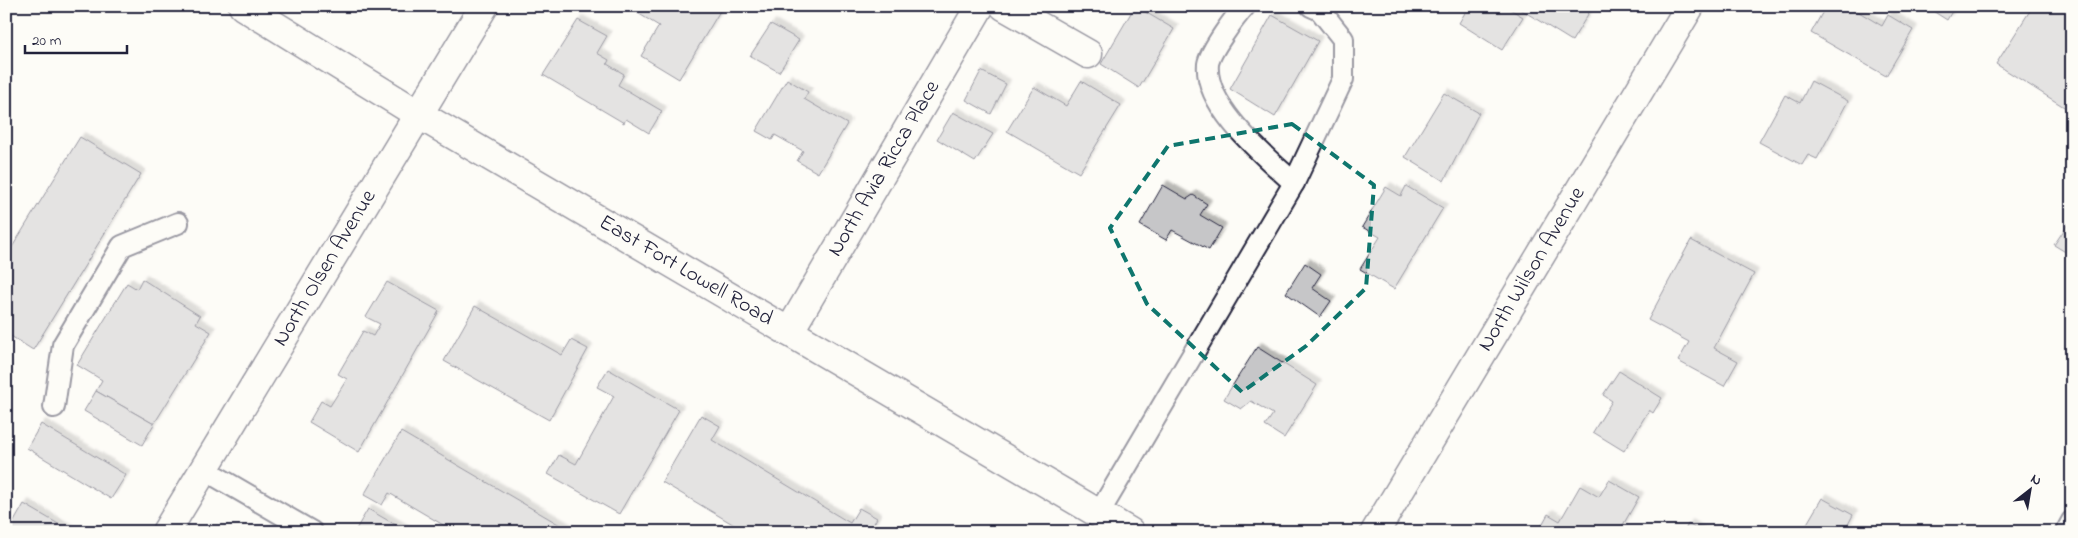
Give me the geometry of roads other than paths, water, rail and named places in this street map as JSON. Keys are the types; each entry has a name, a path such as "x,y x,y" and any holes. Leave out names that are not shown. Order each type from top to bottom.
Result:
{"street":[{"name":"East Fort Lowell Road","path":"243,6 418,114 1130,532"},
{"name":"North Olsen Avenue","path":"166,532 484,6"},
{"name":"North Avia Ricca Place","path":"790,332 980,6"},
{"path":"1004,6 1088,54"},
{"name":"North Wilson Avenue","path":"1375,532 1690,6"}],"lane":[{"path":"1245,6 1232,20 1208,64 1210,83 1224,114 1294,183"},
{"path":"1098,513 1294,183 1343,79 1343,39 1320,10 1311,6"},
{"path":"54,407 64,345 122,246 178,223"},
{"path":"205,470 312,532"},
{"path":"2066,532 2072,521"}]}
